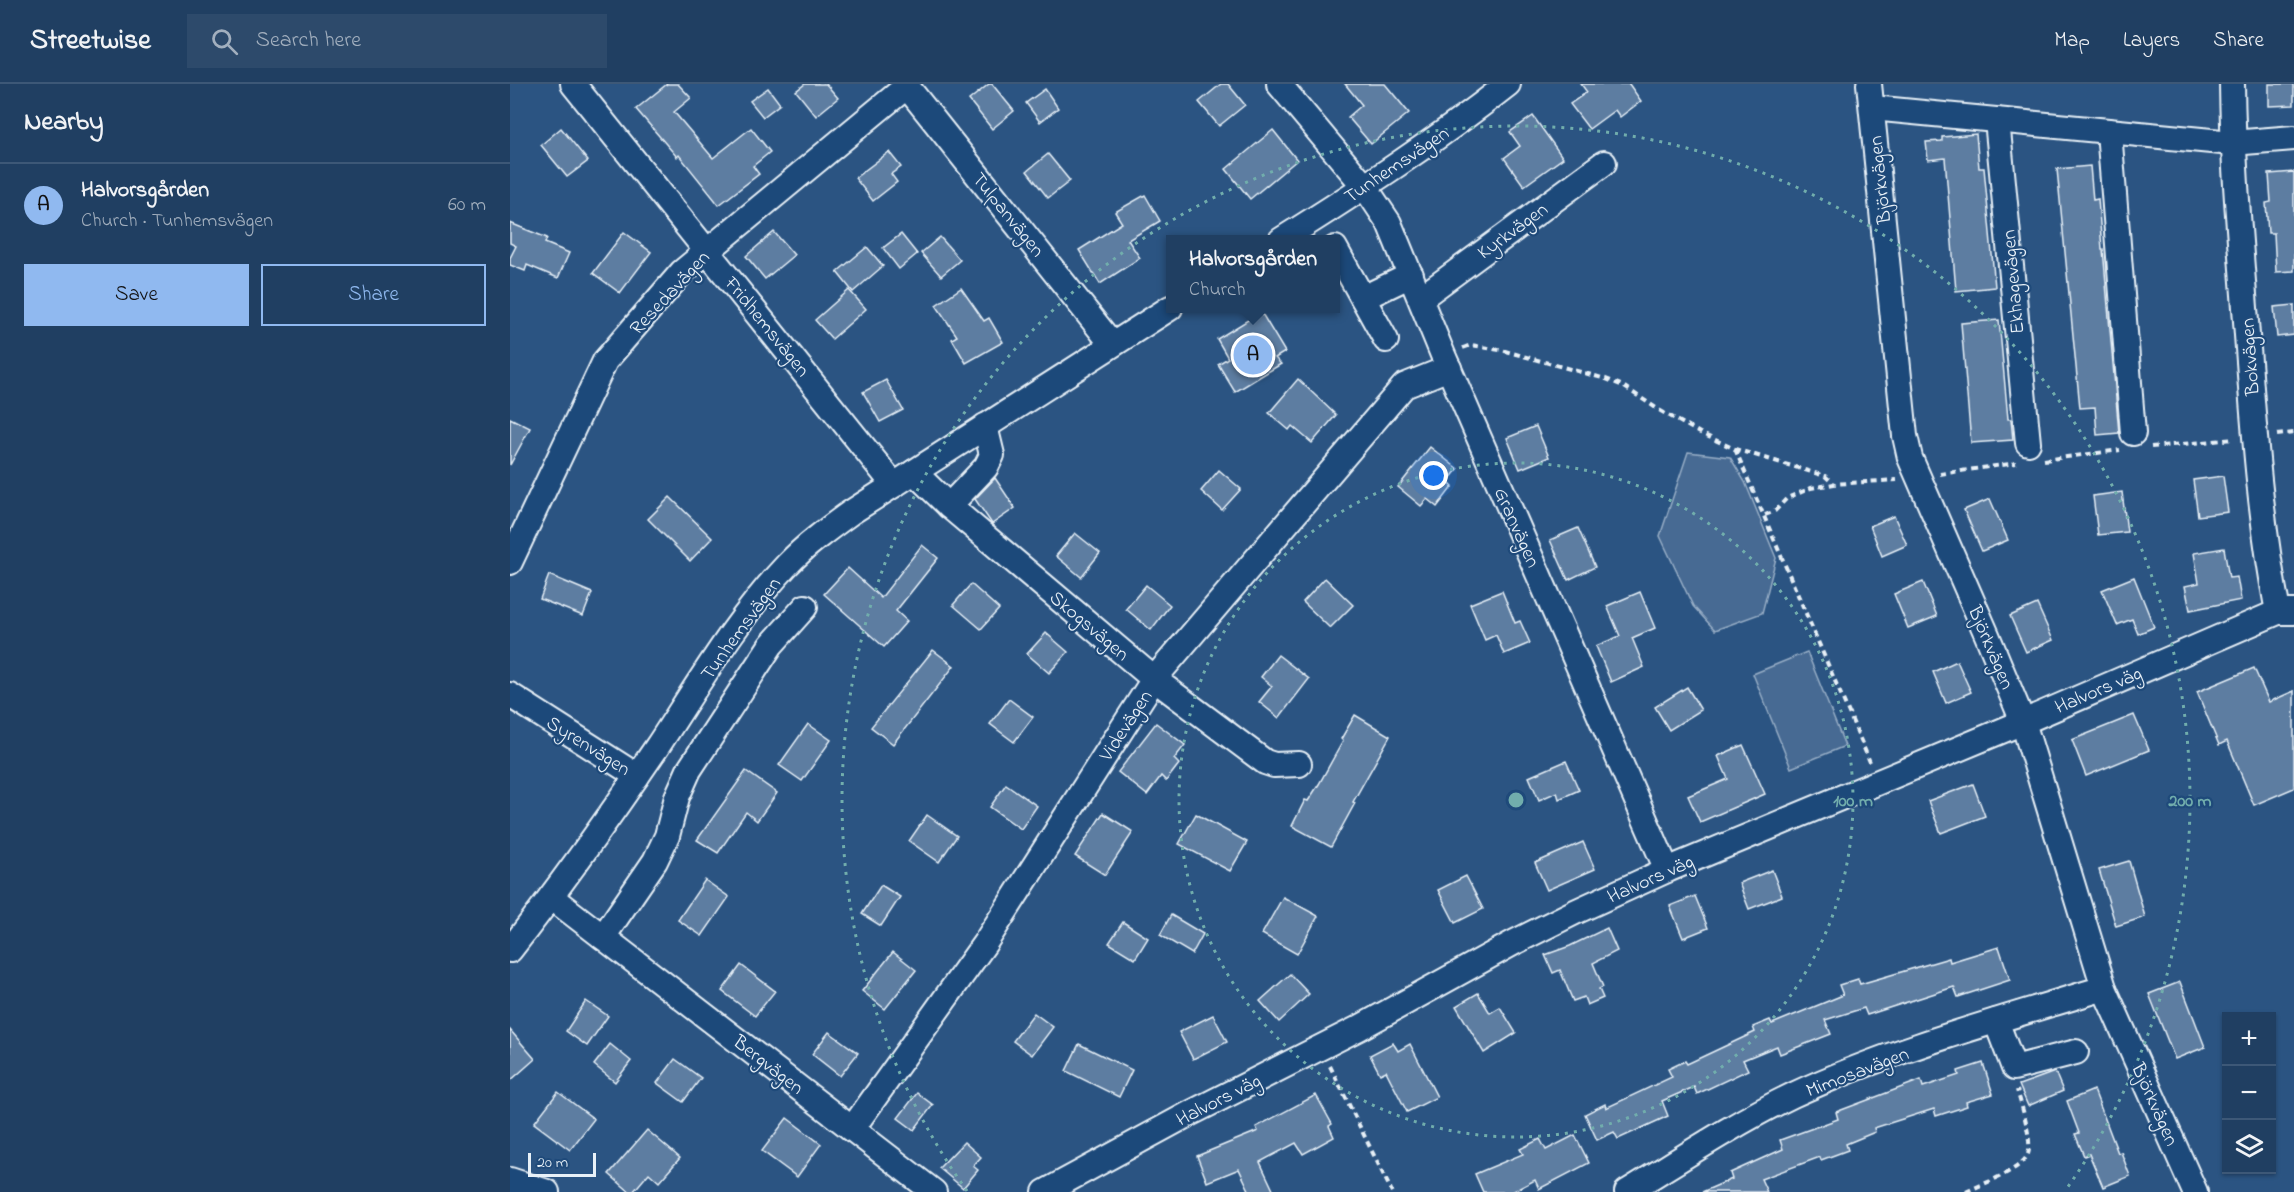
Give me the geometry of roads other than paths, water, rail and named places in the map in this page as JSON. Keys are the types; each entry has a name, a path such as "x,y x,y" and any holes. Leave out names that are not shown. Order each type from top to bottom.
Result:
{"street":[{"name":"Fridhemsvägen","path":"573,84 707,250 904,479"},
{"name":"Granvägen","path":"1279,84 1365,187 1389,223 1446,362 1667,870"},
{"name":"Tunhemsvägen","path":"1289,235 1365,187 1478,108 1508,84"},
{"name":"Björkvägen","path":"1869,84 1905,436 1910,458 2023,722 2104,988 2195,1192"},
{"name":"Bokvägen","path":"2232,84 2232,143 2255,437 2267,554 2286,612"},
{"name":"Resedavägen","path":"510,562 605,362 682,272 906,85"},
{"name":"Tulpanvägen","path":"906,85 1112,344"},
{"path":"1872,108 2232,143 2294,138"},
{"name":"Ekhagevägen","path":"1997,120 2029,456"},
{"path":"2109,131 2133,443"},
{"name":"Kyrkvägen","path":"1421,298 1604,163"},
{"path":"1340,257 1386,340"},
{"path":"1363,298 1412,275"},
{"name":"Tunhemsvägen","path":"510,950 551,897 637,776 749,609 787,565 817,536 850,513 1166,310"},
{"name":"Videvägen","path":"852,1129 985,943 1154,680 1404,386 1446,362"},
{"path":"949,506 986,468 992,455 985,426"},
{"name":"Skogsvägen","path":"904,479 949,506 1154,680 1265,762 1274,765 1299,764"},
{"path":"603,937 655,861 667,836 677,797 689,770 771,645 805,607"},
{"name":"Halvors väg","path":"1045,1192 1513,943 1667,870 2286,612"},
{"name":"Syrenvägen","path":"510,695 637,776"},
{"name":"Bergvägen","path":"551,897 934,1192"},
{"name":"Mimosavägen","path":"1640,1188 1715,1138 1792,1096 1874,1062 2104,988"},
{"path":"1996,1022 2014,1068 2076,1052"},
{"path":"510,1180 547,1192"}],"place":[{"name":"Halvorsgården","path":"1253,355"}]}
